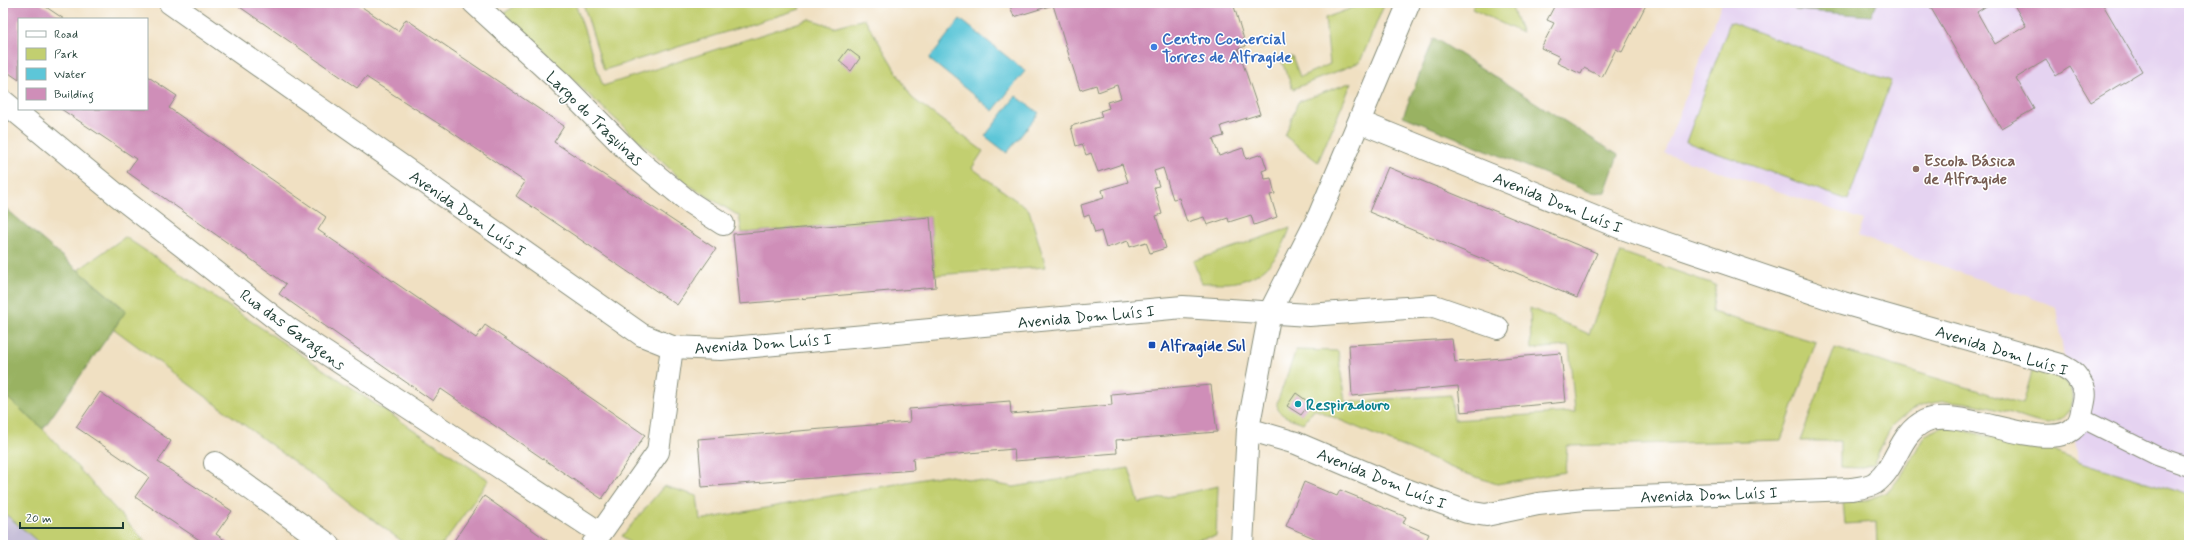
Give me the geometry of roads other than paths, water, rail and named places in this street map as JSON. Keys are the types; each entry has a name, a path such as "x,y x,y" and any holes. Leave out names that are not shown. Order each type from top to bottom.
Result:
{"street":[{"name":"Avenida Dom Luís I","path":"170,3 642,335 672,347 721,349 1183,307 1309,315 1434,306 1498,328"},
{"name":"Largo do Traquinas","path":"474,3 560,82 635,158 689,202 724,224"},
{"path":"1242,545 1248,429 1270,312 1319,216 1410,3"},
{"name":"Rua das Garagens","path":"3,101 117,195 289,330 596,539"},
{"name":"Avenida Dom Luís I","path":"1248,429 1296,443 1404,489 1468,512 1486,515 1538,504 1584,499 1851,489 1874,484 1889,469 1907,434 1926,421 1950,417 2047,437 2066,435 2081,418 2085,391 2076,374 2060,365 1843,303 1619,227 1360,122"},
{"path":"596,539 658,452 672,347"},
{"path":"215,463 329,545"}],"lane":[{"path":"2081,418 2157,456 2189,467"}],"water":[{"path":"960,19 1025,71 993,111 929,59"},
{"path":"1016,96 1039,113 1007,153 985,136"}],"place":[{"name":"Centro Comercial Torres de Alfragide","path":"1154,47"},
{"name":"Escola Básica de Alfragide","path":"1916,169"},
{"name":"Alfragide Sul","path":"1152,345"},
{"name":"Respiradouro","path":"1298,404"}]}
